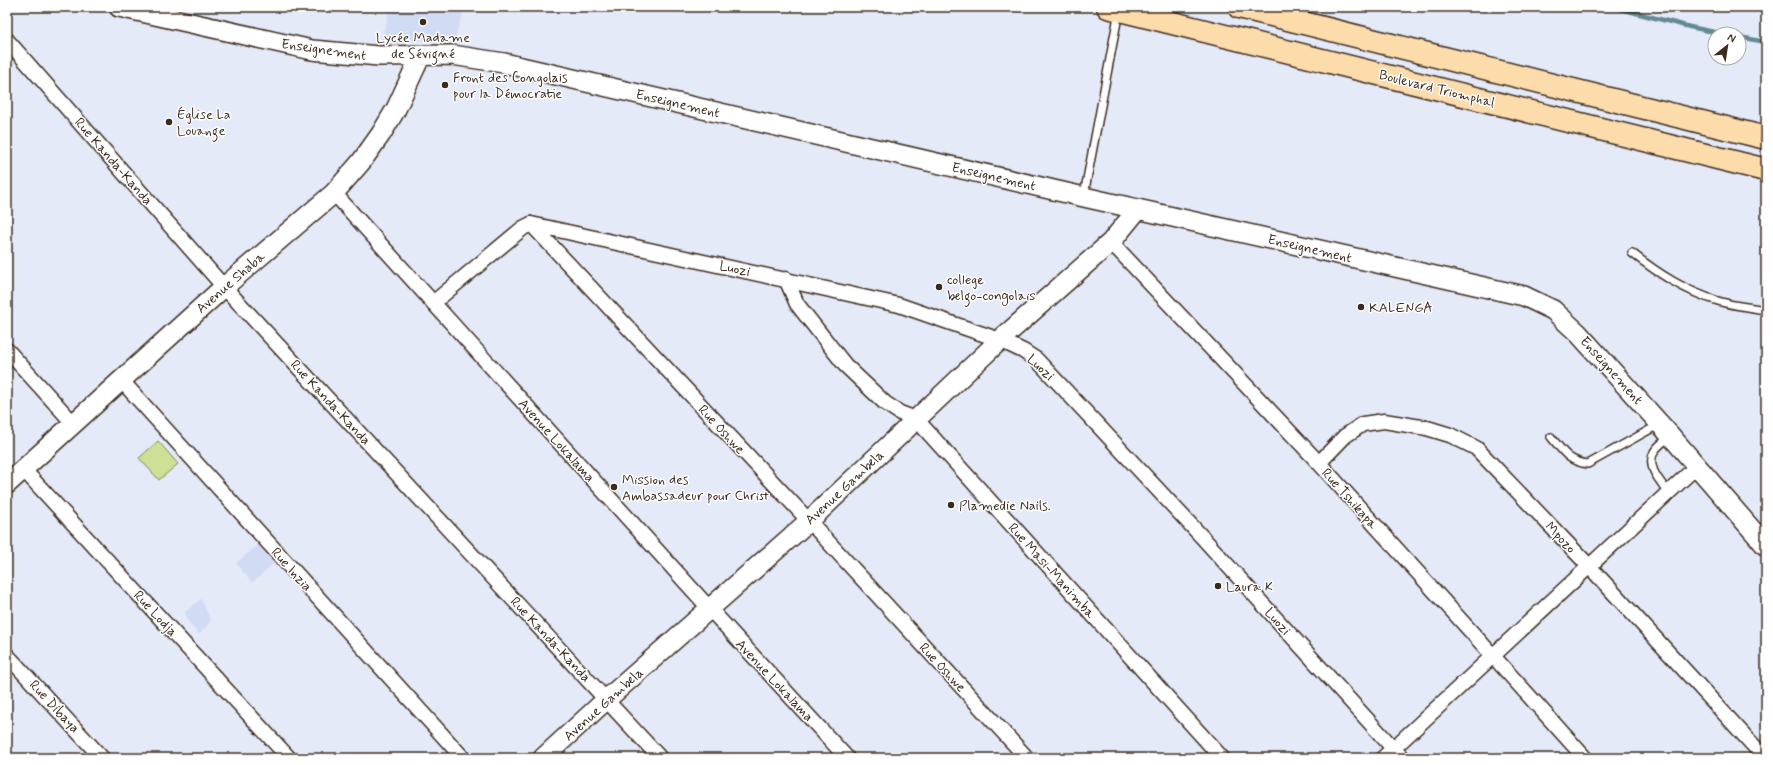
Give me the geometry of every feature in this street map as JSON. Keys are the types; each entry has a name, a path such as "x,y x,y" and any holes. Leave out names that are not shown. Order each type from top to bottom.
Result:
{"highway":[{"path":"1239,7 1766,138"},
{"name":"Boulevard Triomphal","path":"1116,8 1766,170"}],"street":[{"name":"Enseignement","path":"119,7 312,50 379,56 452,55 504,63 1084,197 1524,296 1553,310 1578,333 1763,540"},
{"name":"Rue Kanda-Kanda","path":"7,40 224,287 660,758"},
{"name":"Avenue Shaba","path":"7,484 224,287 334,192 361,162 381,134 396,109 421,55"},
{"name":"Avenue Lokalama","path":"334,192 847,758"},
{"name":"Avenue Gambela","path":"543,758 607,699 809,521 1000,340 1111,242 1138,209"},
{"path":"433,303 523,228 531,224"},
{"name":"Luozi","path":"531,224 899,305 1000,340 1023,351 1037,360 1202,538 1393,755"},
{"name":"Rue Oshwe","path":"531,224 809,521 1027,758"},
{"name":"Rue Tshikapa","path":"1111,242 1319,463 1585,758"},
{"name":"Rue Masi-Manimba","path":"786,279 797,304 845,365 885,403 900,413 916,419 1222,758"},
{"path":"7,350 73,423"},
{"name":"Rue Inzia","path":"121,380 463,758"},
{"name":"Mpozo","path":"1319,463 1345,436 1363,424 1384,421 1427,428 1450,435 1476,448 1589,566 1765,758"},
{"path":"1393,755 1492,656 1697,466"},
{"name":"Rue Lodja","path":"23,469 289,758"},
{"name":"Rue Dibaya","path":"7,655 102,758"}],"lane":[{"path":"1084,197 1116,8"},
{"path":"1632,253 1658,273 1691,291 1719,302 1766,310"},
{"path":"1551,437 1570,459 1578,463 1588,464 1665,430"},
{"path":"1665,430 1654,452 1652,463 1653,471 1668,492"}],"shaded area":[{"name":"Lycée Madame de Sévigné","path":"390,7 465,7 455,38 443,37 380,46"},
{"path":"258,545 274,563 252,583 236,563"},
{"path":"201,599 211,621 199,635 187,620 185,612"}],"green space":[{"path":"158,441 178,464 159,480 139,458"}],"waterway":[{"path":"1613,7 1707,30"},
{"path":"1747,38 1766,42"}],"place":[{"name":"Lycée Madame de Sévigné","path":"423,22"},
{"name":"Front des Congolais pour la Démocratie","path":"445,85"},
{"name":"Église La Louange","path":"169,122"},
{"name":"college belgo-congolais","path":"939,287"},
{"name":"KALENGA","path":"1361,307"},
{"name":"Mission des Ambassadeur pour Christ","path":"614,487"},
{"name":"Plamedie Nails.","path":"951,505"},
{"name":"Laura K","path":"1218,586"}]}
